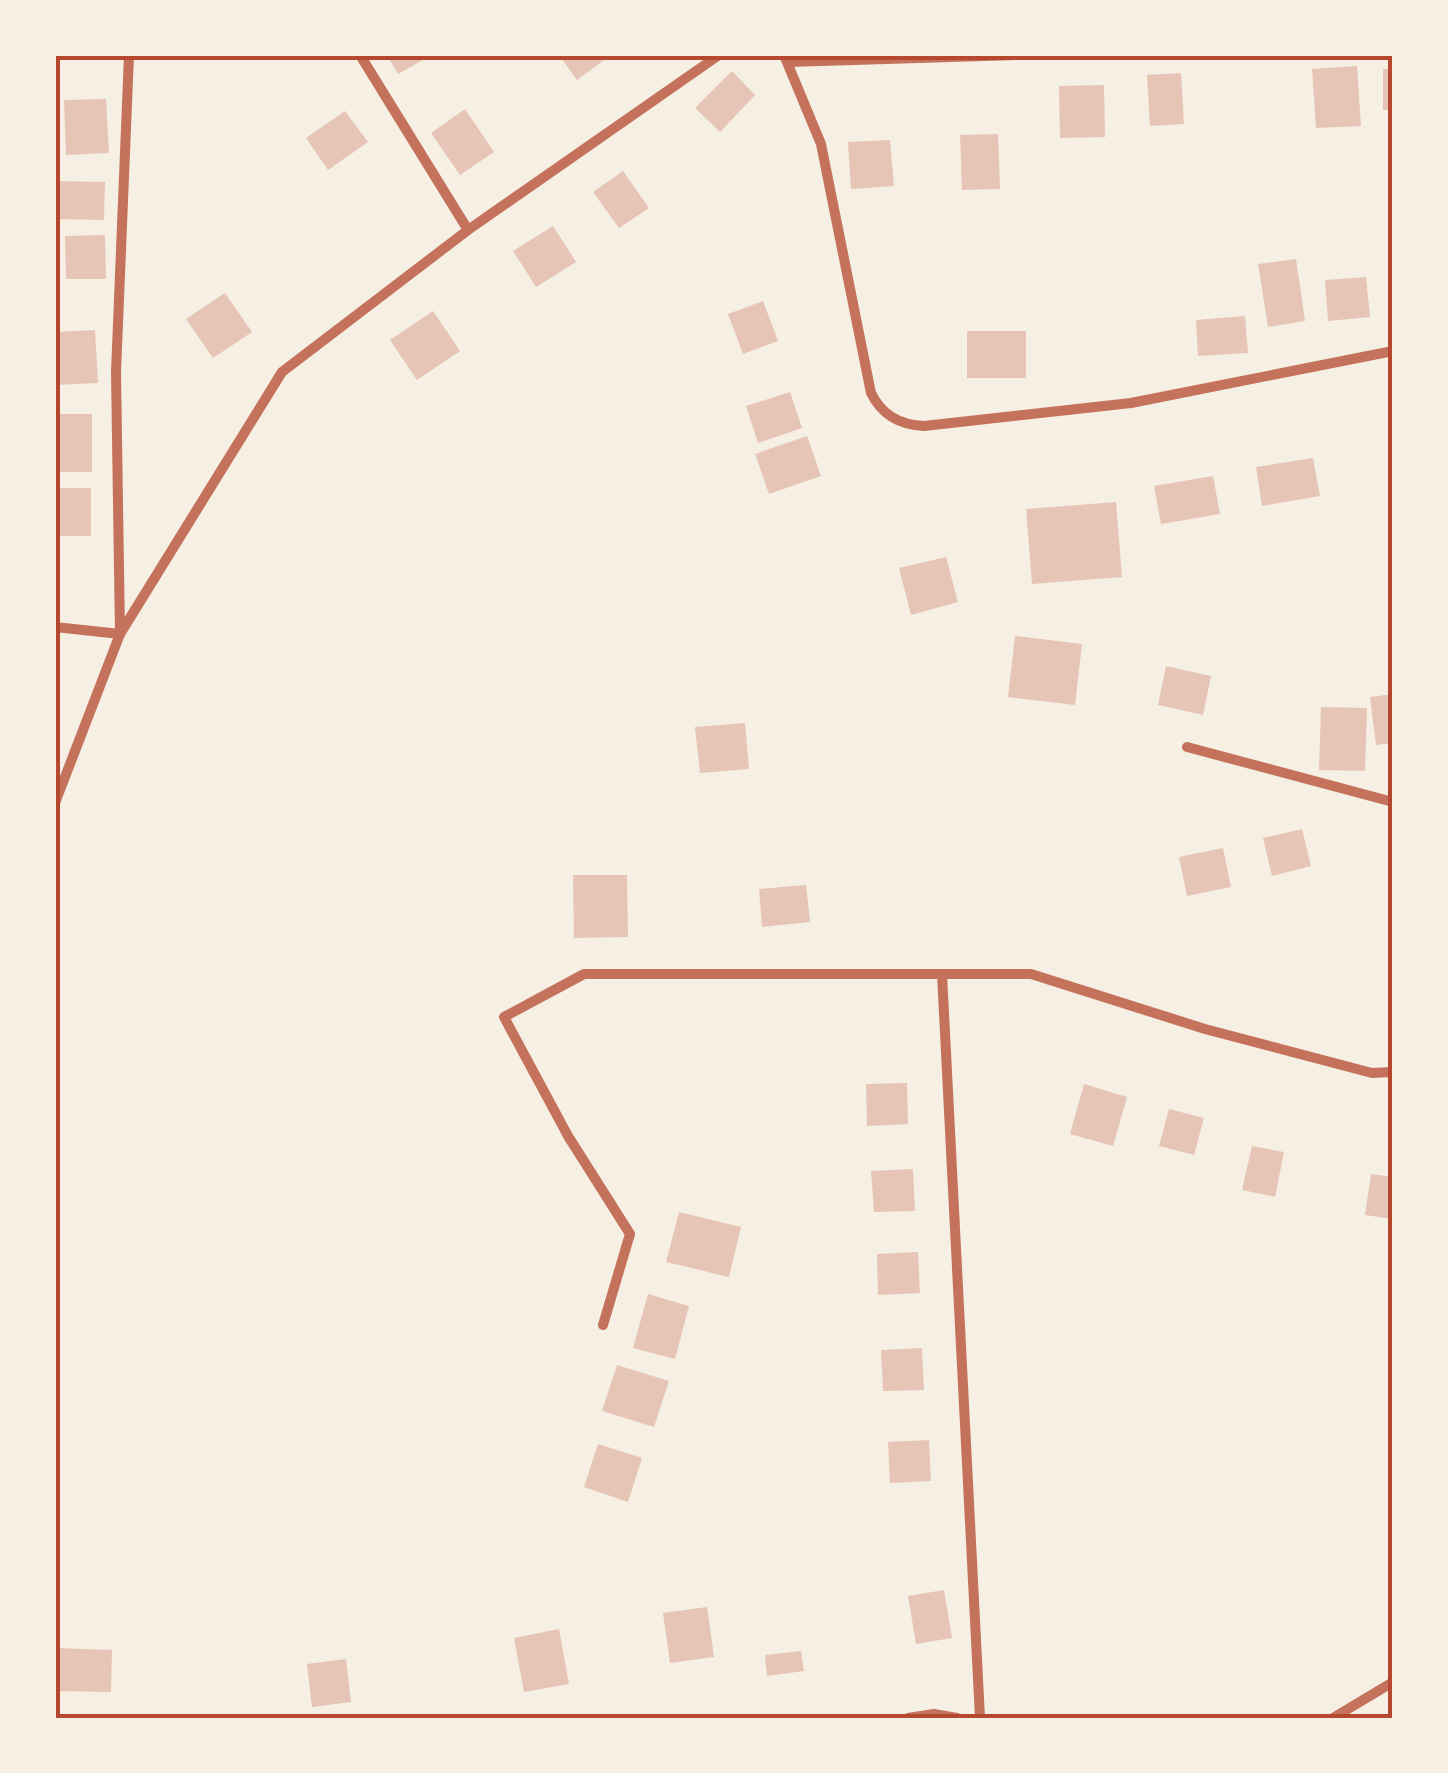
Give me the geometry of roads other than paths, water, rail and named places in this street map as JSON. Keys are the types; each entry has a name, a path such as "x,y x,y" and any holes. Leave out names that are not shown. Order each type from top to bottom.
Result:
{"street":[{"path":"120,634 116,372 129,55"},
{"path":"360,55 468,230"},
{"path":"55,803 120,634 282,372 468,230 718,55"},
{"path":"1016,55 786,59 821,144 872,393 892,418 924,426 1132,403 1393,351"},
{"path":"55,627 120,634"},
{"path":"1186,747 1393,802"},
{"path":"603,1325 630,1234 568,1136 504,1017 584,974 1031,974 1205,1029 1372,1073 1393,1072"},
{"path":"942,974 980,1718"},
{"path":"1333,1718 1393,1682"},
{"path":"908,1718 934,1714 957,1718"}]}
